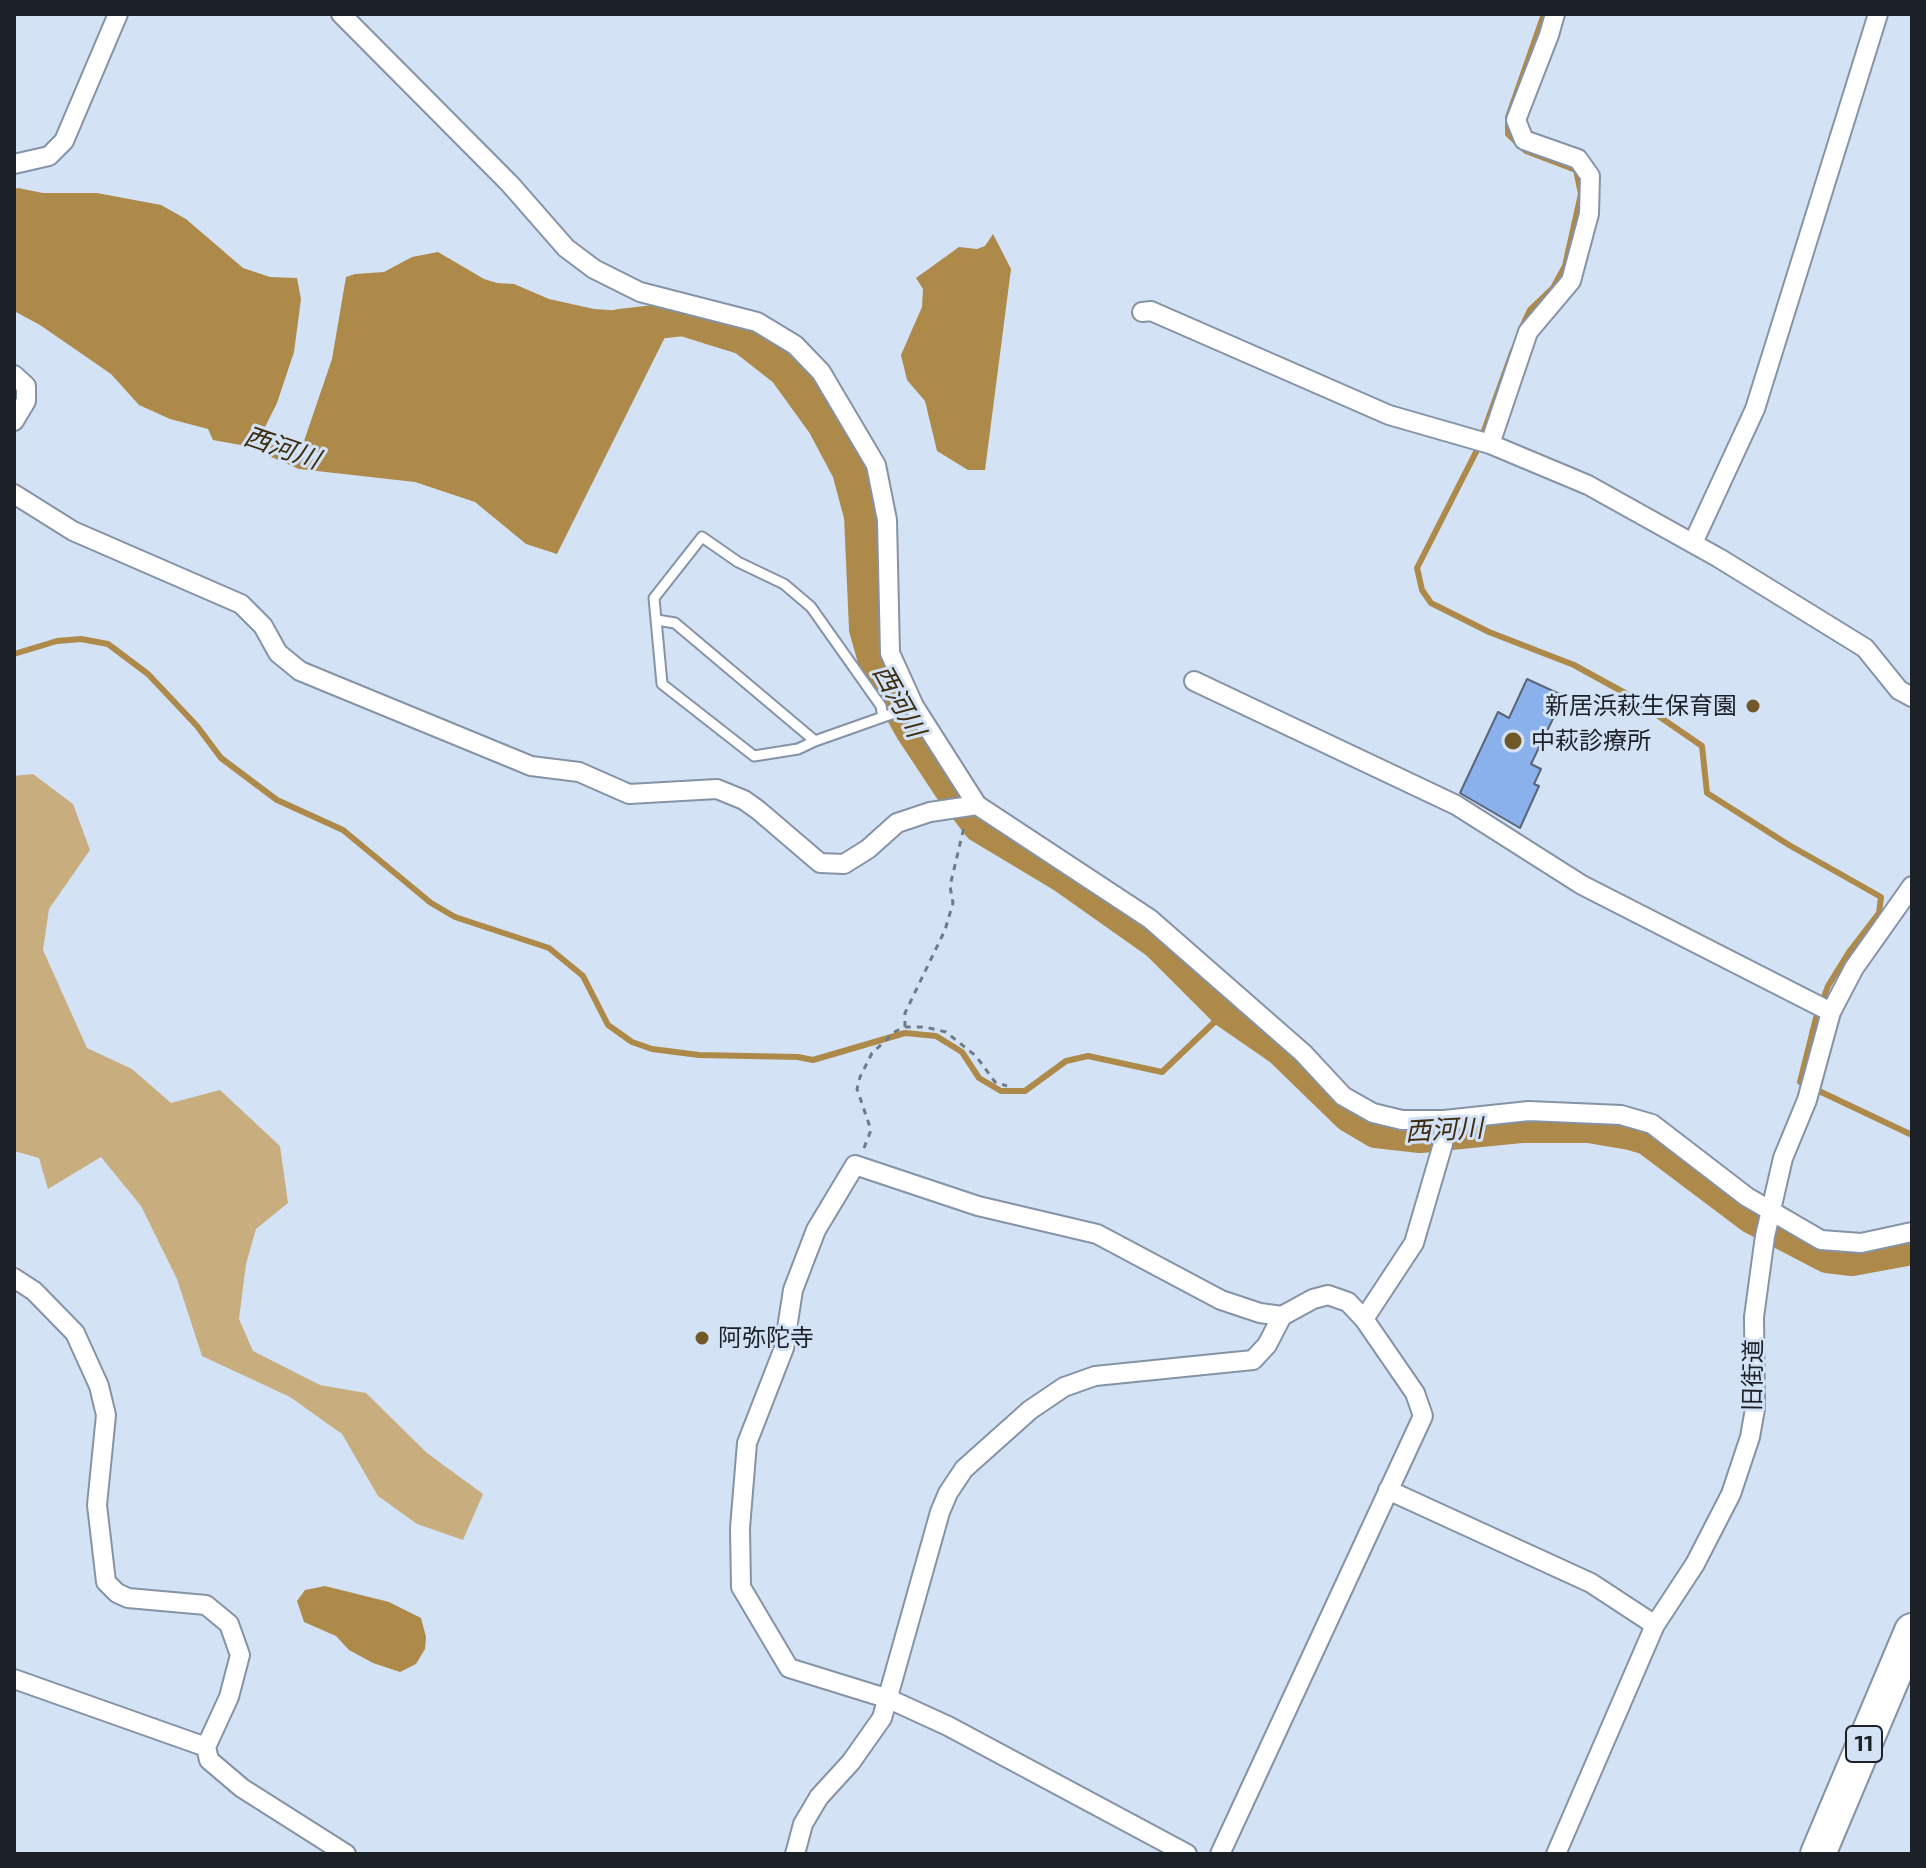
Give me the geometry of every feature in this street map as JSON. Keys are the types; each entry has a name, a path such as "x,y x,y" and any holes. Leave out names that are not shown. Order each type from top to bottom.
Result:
{"highway":[{"name":"11","path":"1818,1854 1912,1633"}],"street":[{"path":"14,164 49,156 64,141 118,14"},
{"path":"341,14 510,184 566,248 594,269 640,292 757,322 795,345 821,372 876,465 887,520 890,653 911,707 970,807 1150,919 1303,1053 1343,1096 1373,1113 1443,1130 1529,1111 1621,1115 1652,1124 1770,1214 1821,1240 1861,1243 1912,1232"},
{"path":"1489,444 1528,332 1571,281 1589,214 1590,176 1578,159 1524,140 1516,120 1555,14"},
{"path":"1693,543 1755,409 1878,14"},
{"path":"1142,312 1151,311 1389,415 1489,444 1588,485 1693,543 1865,648 1899,690 1912,697"},
{"path":"14,375 26,386 26,401 14,421"},
{"path":"14,494 73,531 241,604 263,626 278,653 300,671 531,766 579,772 629,794 717,789 744,800 758,810 820,863 844,864 868,849 897,823 930,812 970,807"},
{"path":"1194,681 1456,805 1582,885 1823,1008"},
{"name":"旧街道","path":"1556,1854 1655,1625 1695,1564 1731,1494 1750,1437 1755,1409 1754,1317 1765,1236 1783,1158 1815,1076 1823,1008 1912,886"},
{"path":"1364,1319 1414,1243 1443,1130"},
{"path":"1187,1854 948,1726 889,1699 789,1668 741,1587 740,1528 747,1443 784,1348 793,1290 816,1230 855,1165 978,1206 1097,1234 1221,1300 1260,1313 1282,1316"},
{"path":"14,1278 34,1291 75,1333 99,1386 106,1415 97,1505 106,1582 117,1593 128,1598 206,1605 229,1624 240,1655 229,1697 206,1747 209,1760 242,1788 346,1854"},
{"path":"795,1854 803,1824 819,1797 851,1762 882,1718 940,1512 964,1469 1030,1410 1064,1387 1095,1376 1253,1360 1267,1345 1282,1316 1313,1299 1328,1295 1348,1302 1364,1319 1415,1393 1423,1416 1220,1854"},
{"path":"1388,1490 1591,1583 1655,1625"},
{"path":"14,1679 206,1747"}],"lane":[{"path":"883,717 881,706 811,607 784,584 738,562 702,537 654,598 662,684 754,756 798,749 911,707"},
{"path":"657,620 675,623 815,741"}],"path":[{"path":"905,1027 905,1013 945,930 953,903 950,886 970,807"},
{"path":"855,1165 871,1130 857,1089 860,1077 872,1053 896,1031 905,1027 925,1027 946,1032 976,1056 995,1082 1007,1086"}],"shaded area":[{"path":"14,189 43,193 97,193 161,205 186,219 243,268 270,277 297,278 301,299 294,352 277,403 261,435 263,440 283,450 314,459 322,454 303,444 332,359 346,277 384,272 412,257 438,252 484,279 514,284 549,299 594,309 625,311 635,308 666,321 669,329 557,554 526,544 475,502 415,482 299,469 246,446 213,440 208,429 170,419 139,405 111,374 40,325 14,311"},
{"path":"993,234 1011,269 985,470 968,470 937,451 925,401 907,380 901,355 922,307 923,289 916,278 959,247 977,249 985,246"},
{"path":"33,774 73,804 90,850 49,909 43,950 87,1048 132,1069 171,1103 220,1090 280,1146 288,1203 256,1229 246,1264 239,1319 253,1351 320,1385 366,1393 427,1453 483,1494 463,1540 417,1524 378,1496 342,1434 290,1397 202,1356 177,1279 141,1206 101,1157 48,1189 39,1158 14,1151 14,776"},
{"path":"325,1586 389,1602 421,1618 426,1637 425,1649 416,1664 400,1672 373,1663 349,1650 336,1636 304,1622 297,1601 305,1590"}],"building":[{"name":"中萩診療所","path":"1527,679 1564,696 1531,764 1541,769 1534,784 1539,786 1520,828 1460,793 1498,712 1509,718"}],"waterway":[{"path":"1521,329 1530,310 1553,288 1565,266 1581,194 1576,170 1526,151 1508,134 1508,117 1544,14"},
{"name":"西河川","path":"620,326 683,319 744,338 785,370 824,424 849,471 861,516 866,629 877,668 912,730 949,786 980,826 1065,877 1157,942 1226,1011 1281,1049 1349,1115 1376,1131 1420,1136 1521,1126 1589,1126 1630,1133 1647,1138 1752,1217 1827,1256 1852,1259 1912,1248"},
{"path":"1513,350 1477,450 1417,568 1422,590 1431,603 1489,632 1574,665 1625,693 1702,746 1707,793 1789,845 1881,897 1879,913 1828,986 1816,1018 1800,1082 1912,1135"},
{"path":"14,654 57,641 81,639 108,644 148,674 197,726 221,758 277,800 343,830 431,903 455,917 549,948 583,976 608,1025 632,1042 652,1049 699,1055 813,1060 905,1033 936,1036 962,1052 979,1078 1001,1091 1025,1091 1066,1061 1088,1056 1162,1072 1226,1011"}],"place":[{"name":"新居浜萩生保育園","path":"1753,706"},
{"name":"中萩診療所","path":"1513,741"},
{"name":"阿弥陀寺","path":"702,1338"}]}
